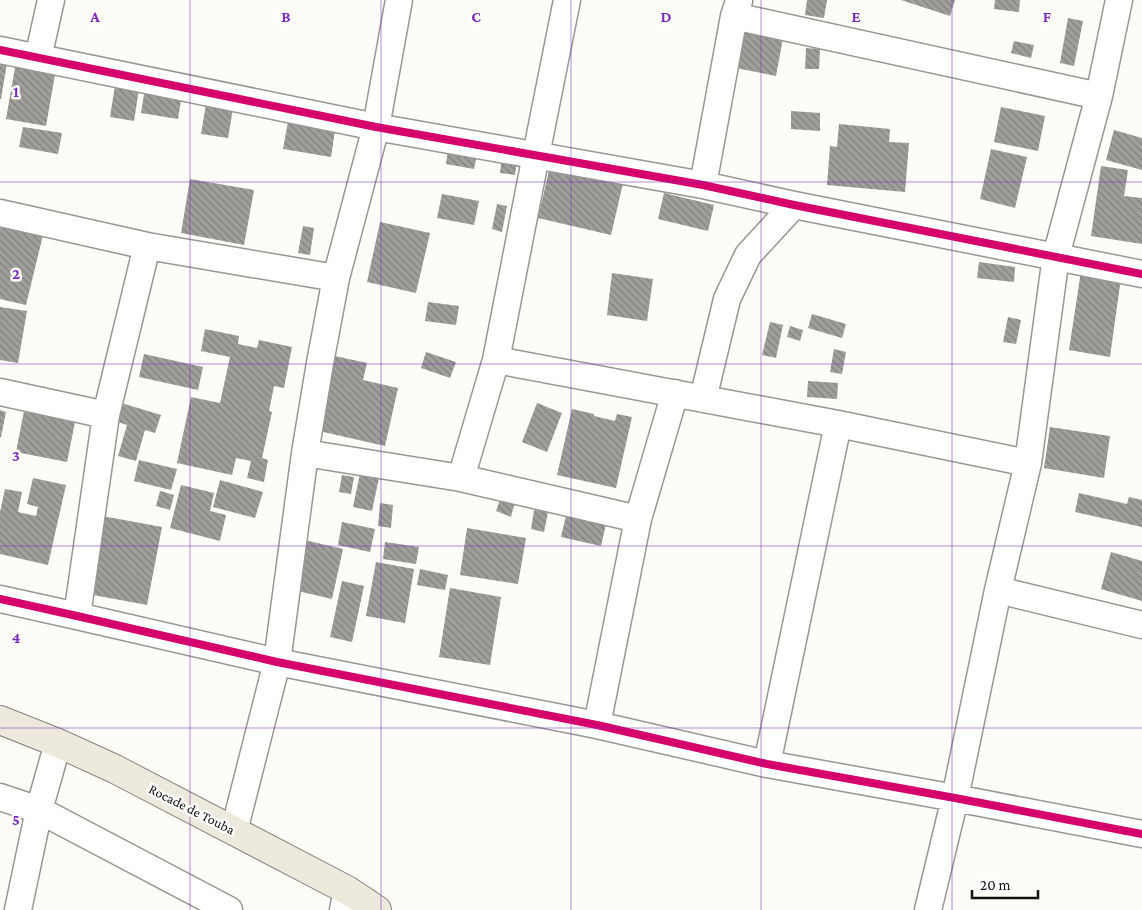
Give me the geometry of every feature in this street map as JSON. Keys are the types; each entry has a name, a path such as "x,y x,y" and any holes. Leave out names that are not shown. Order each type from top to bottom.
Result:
{"main road":[{"name":"Rocade de Touba","path":"0,720 58,743 114,769 234,831 345,900 377,910"}],"street":[{"path":"38,58 51,0"},
{"path":"234,831 277,662 305,453 320,363 336,278 376,127 398,0"},
{"path":"461,478 496,360 567,0"},
{"path":"928,910 998,590 1028,463 1056,256 1100,96 1119,0"},
{"path":"703,186 737,8 1100,96"},
{"path":"0,50 376,127 703,186 1142,274"},
{"path":"703,399 727,299 748,255 794,205"},
{"path":"0,213 147,246 336,278"},
{"path":"77,616 106,415 147,246"},
{"path":"496,360 838,424 1028,463"},
{"path":"0,392 106,415"},
{"path":"597,725 638,519 675,393"},
{"path":"767,764 838,424"},
{"path":"305,453 461,478 638,519"},
{"path":"998,590 1142,625"},
{"path":"0,599 277,662 597,725 767,764 1142,834"},
{"path":"18,910 39,810 58,743"},
{"path":"0,796 39,810 229,910"}],"building":[{"path":"807,0 827,0 824,18 805,15"},
{"path":"901,0 955,0 950,16"},
{"path":"995,0 1020,0 1019,12 994,9"},
{"path":"1068,18 1083,21 1074,66 1060,63"},
{"path":"743,30 783,38 776,76 736,68"},
{"path":"1014,41 1034,45 1031,58 1011,53"},
{"path":"806,48 820,49 819,69 805,69"},
{"path":"0,55 8,57 1,99 0,99"},
{"path":"16,62 56,69 46,126 6,119"},
{"path":"116,79 140,83 134,121 110,117"},
{"path":"145,88 182,94 178,119 141,113"},
{"path":"208,92 235,97 228,138 201,134"},
{"path":"1001,107 1045,116 1038,151 994,142"},
{"path":"791,111 820,113 820,131 791,129"},
{"path":"289,116 336,124 331,157 283,149"},
{"path":"839,124 890,129 889,142 909,143 905,192 827,185 830,146 837,147"},
{"path":"23,127 62,133 58,154 19,147"},
{"path":"1114,130 1142,138 1142,170 1106,160"},
{"path":"991,149 1027,157 1015,208 980,199"},
{"path":"448,150 477,154 474,169 446,164"},
{"path":"502,156 517,159 515,175 500,173"},
{"path":"551,162 624,179 611,235 538,218"},
{"path":"1101,166 1128,170 1124,196 1142,198 1142,244 1091,236"},
{"path":"190,179 254,190 244,245 181,233"},
{"path":"664,193 714,205 708,231 658,219"},
{"path":"442,194 479,201 474,225 437,218"},
{"path":"497,204 507,206 502,232 492,229"},
{"path":"0,221 44,231 26,305 0,299"},
{"path":"380,222 430,233 416,293 367,282"},
{"path":"303,226 314,228 310,255 298,253"},
{"path":"979,262 1015,267 1014,282 977,278"},
{"path":"1081,271 1121,278 1110,357 1069,350"},
{"path":"612,273 653,279 647,321 607,315"},
{"path":"428,302 459,306 456,325 425,321"},
{"path":"0,307 27,311 18,363 0,360"},
{"path":"812,314 846,324 842,338 808,328"},
{"path":"1008,317 1021,320 1016,344 1003,342"},
{"path":"770,322 783,325 776,358 762,355"},
{"path":"790,326 803,330 800,341 787,337"},
{"path":"205,329 239,336 238,344 257,348 259,340 292,347 284,388 274,386 269,411 272,412 262,458 268,460 264,482 247,478 251,461 236,458 232,475 177,463 191,397 220,403 230,357 201,351"},
{"path":"834,349 846,352 842,374 830,372"},
{"path":"426,352 456,362 450,378 421,368"},
{"path":"144,354 203,367 198,390 139,377"},
{"path":"335,356 367,363 363,380 398,388 385,446 319,431"},
{"path":"808,381 838,383 837,399 807,397"},
{"path":"118,402 161,415 155,433 145,430 136,461 118,456 127,425 112,420"},
{"path":"537,403 562,413 547,452 522,442"},
{"path":"572,409 615,421 617,414 632,417 616,488 557,475"},
{"path":"0,410 6,412 1,437 0,437"},
{"path":"24,411 75,422 67,462 16,452"},
{"path":"1050,427 1110,436 1104,478 1044,468"},
{"path":"139,460 177,469 171,490 134,481"},
{"path":"362,464 381,468 372,511 353,507"},
{"path":"342,475 354,477 351,494 339,492"},
{"path":"33,478 66,485 48,565 0,554 0,512 5,489 22,492 18,512 36,516 38,507 27,504"},
{"path":"220,480 263,492 255,518 213,507"},
{"path":"181,485 214,493 210,511 226,515 220,541 170,528"},
{"path":"160,491 174,495 170,510 156,506"},
{"path":"1079,493 1127,504 1129,497 1142,500 1142,527 1075,512"},
{"path":"501,497 515,502 511,517 496,511"},
{"path":"380,503 393,505 391,528 378,526"},
{"path":"534,510 548,512 544,532 531,529"},
{"path":"567,511 607,520 601,546 561,537"},
{"path":"86,513 162,527 147,605 72,591"},
{"path":"342,522 375,529 370,552 338,545"},
{"path":"467,528 526,538 518,584 460,575"},
{"path":"300,539 343,549 332,599 289,589"},
{"path":"385,542 419,547 416,564 383,559"},
{"path":"1111,552 1142,561 1142,601 1101,589"},
{"path":"376,562 414,569 405,623 366,616"},
{"path":"420,569 448,575 445,590 417,585"},
{"path":"342,581 364,586 352,642 330,637"},
{"path":"450,588 501,597 490,665 439,657"}],"cycle path":[{"path":"0,50 376,127 703,185 794,205 1142,274"},
{"path":"0,599 277,662 597,725 767,764 1142,834"}]}
